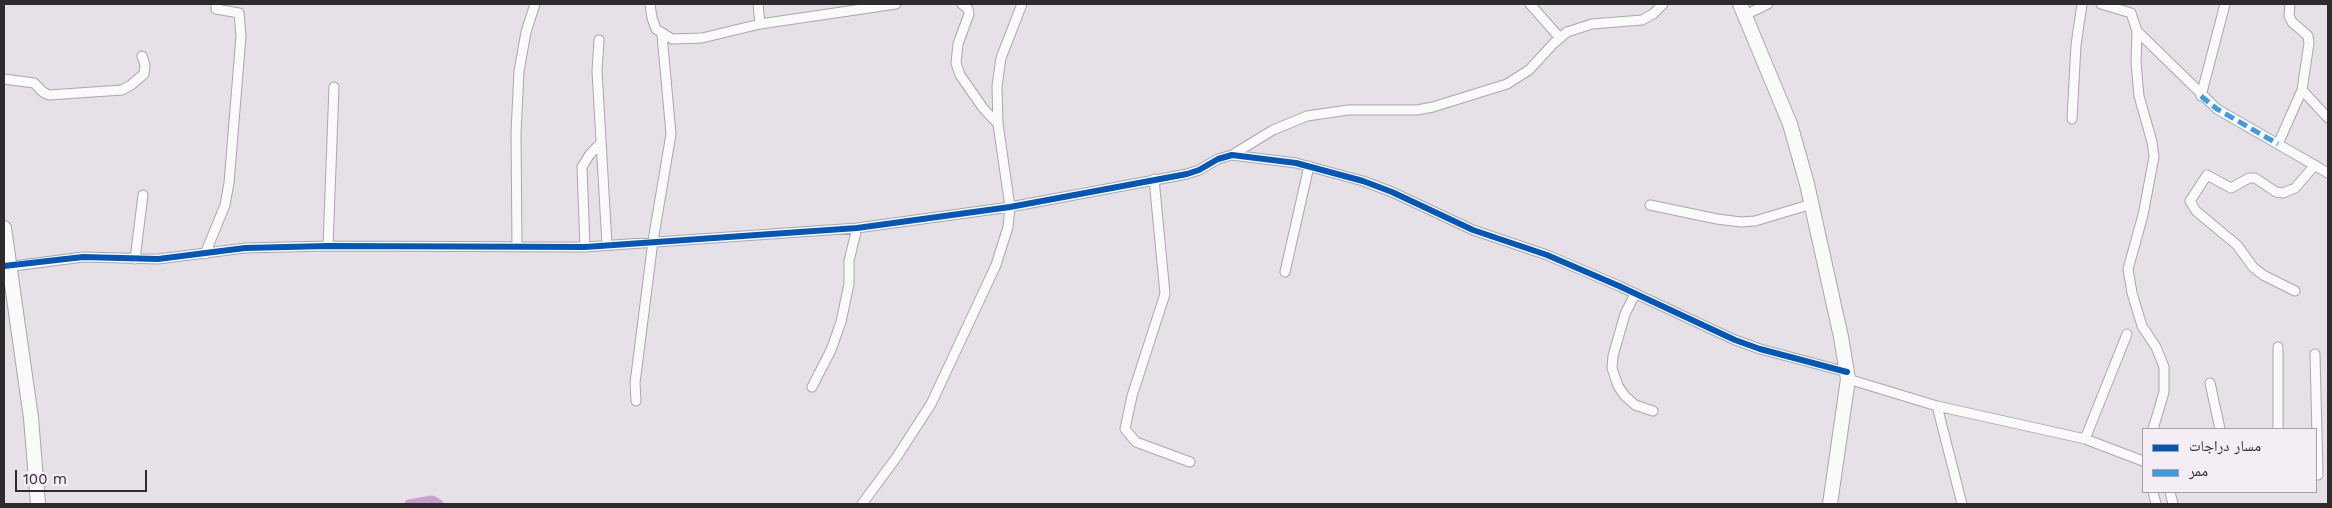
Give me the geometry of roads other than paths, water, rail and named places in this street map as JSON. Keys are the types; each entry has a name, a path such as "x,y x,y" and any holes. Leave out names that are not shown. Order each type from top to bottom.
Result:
{"main road":[{"path":"1742,9 1790,124 1812,204 1847,376 1830,504"},
{"path":"4,228 6,267 31,418 38,504"}],"street":[{"path":"205,254 225,205 229,183 241,36 239,13 216,9 216,4"},
{"path":"517,246 516,132 519,71 526,32 535,4"},
{"path":"650,4 656,30 672,39 702,38 760,24 896,4"},
{"path":"758,4 760,24"},
{"path":"962,4 968,9 969,14 958,44 956,63 960,75 983,108 998,124"},
{"path":"862,504 907,443 931,404 996,265 1008,227 1010,207 998,124 998,71 1001,58 1022,4"},
{"path":"1530,4 1560,38"},
{"path":"6,267 83,257 135,260 205,254 245,248 328,246 585,247 857,228 1010,207 1193,172 1218,159 1232,155 1273,130 1307,116 1348,110 1417,110 1433,107 1507,84 1529,70 1560,38 1584,26 1642,20 1653,14 1663,4"},
{"path":"1742,9 1768,4"},
{"path":"2072,119 2076,45 2082,4"},
{"path":"2101,4 2130,8 2137,31 2136,63 2138,89 2154,157 2143,215 2128,268 2132,293 2142,326 2156,347 2164,367 2164,392 2153,428"},
{"path":"2201,96 2225,4"},
{"path":"2278,144 2302,90 2308,36 2292,22 2289,16 2290,4"},
{"path":"2137,31 2201,96 2217,109 2328,173"},
{"path":"636,401 635,383 653,241 671,134 662,35"},
{"path":"600,40 597,71 607,245"},
{"path":"4,79 34,83 45,94 49,95 122,90 131,86 144,74 145,65 142,56"},
{"path":"328,246 334,87"},
{"path":"2302,90 2328,118"},
{"path":"585,247 582,167 590,154 600,144"},
{"path":"1232,155 1309,166 1363,181 1392,192 1473,230 1547,255 1760,349 1937,406 2085,439 2142,461"},
{"path":"2295,291 2263,275 2253,267 2237,245 2202,216 2191,205 2190,201 2207,175 2230,188 2249,178 2255,178 2276,192 2283,193 2295,188 2315,165"},
{"path":"1285,272 1309,166"},
{"path":"1154,178 1165,294 1132,396 1125,429 1136,442 1190,462"},
{"path":"135,260 143,195"},
{"path":"1650,205 1741,222 1756,220 1812,204"},
{"path":"812,387 831,350 841,322 849,284 849,261 857,228"},
{"path":"1635,294 1625,314 1613,356 1612,368 1618,386 1625,396 1636,405 1653,411"},
{"path":"2085,439 2127,334"},
{"path":"2278,347 2278,428"},
{"path":"2315,354 2316,428"},
{"path":"2210,384 2220,428"},
{"path":"1937,406 1962,504"},
{"path":"2317,475 2328,475"}],"waterway":[{"path":"409,504 432,500 439,504"}]}
